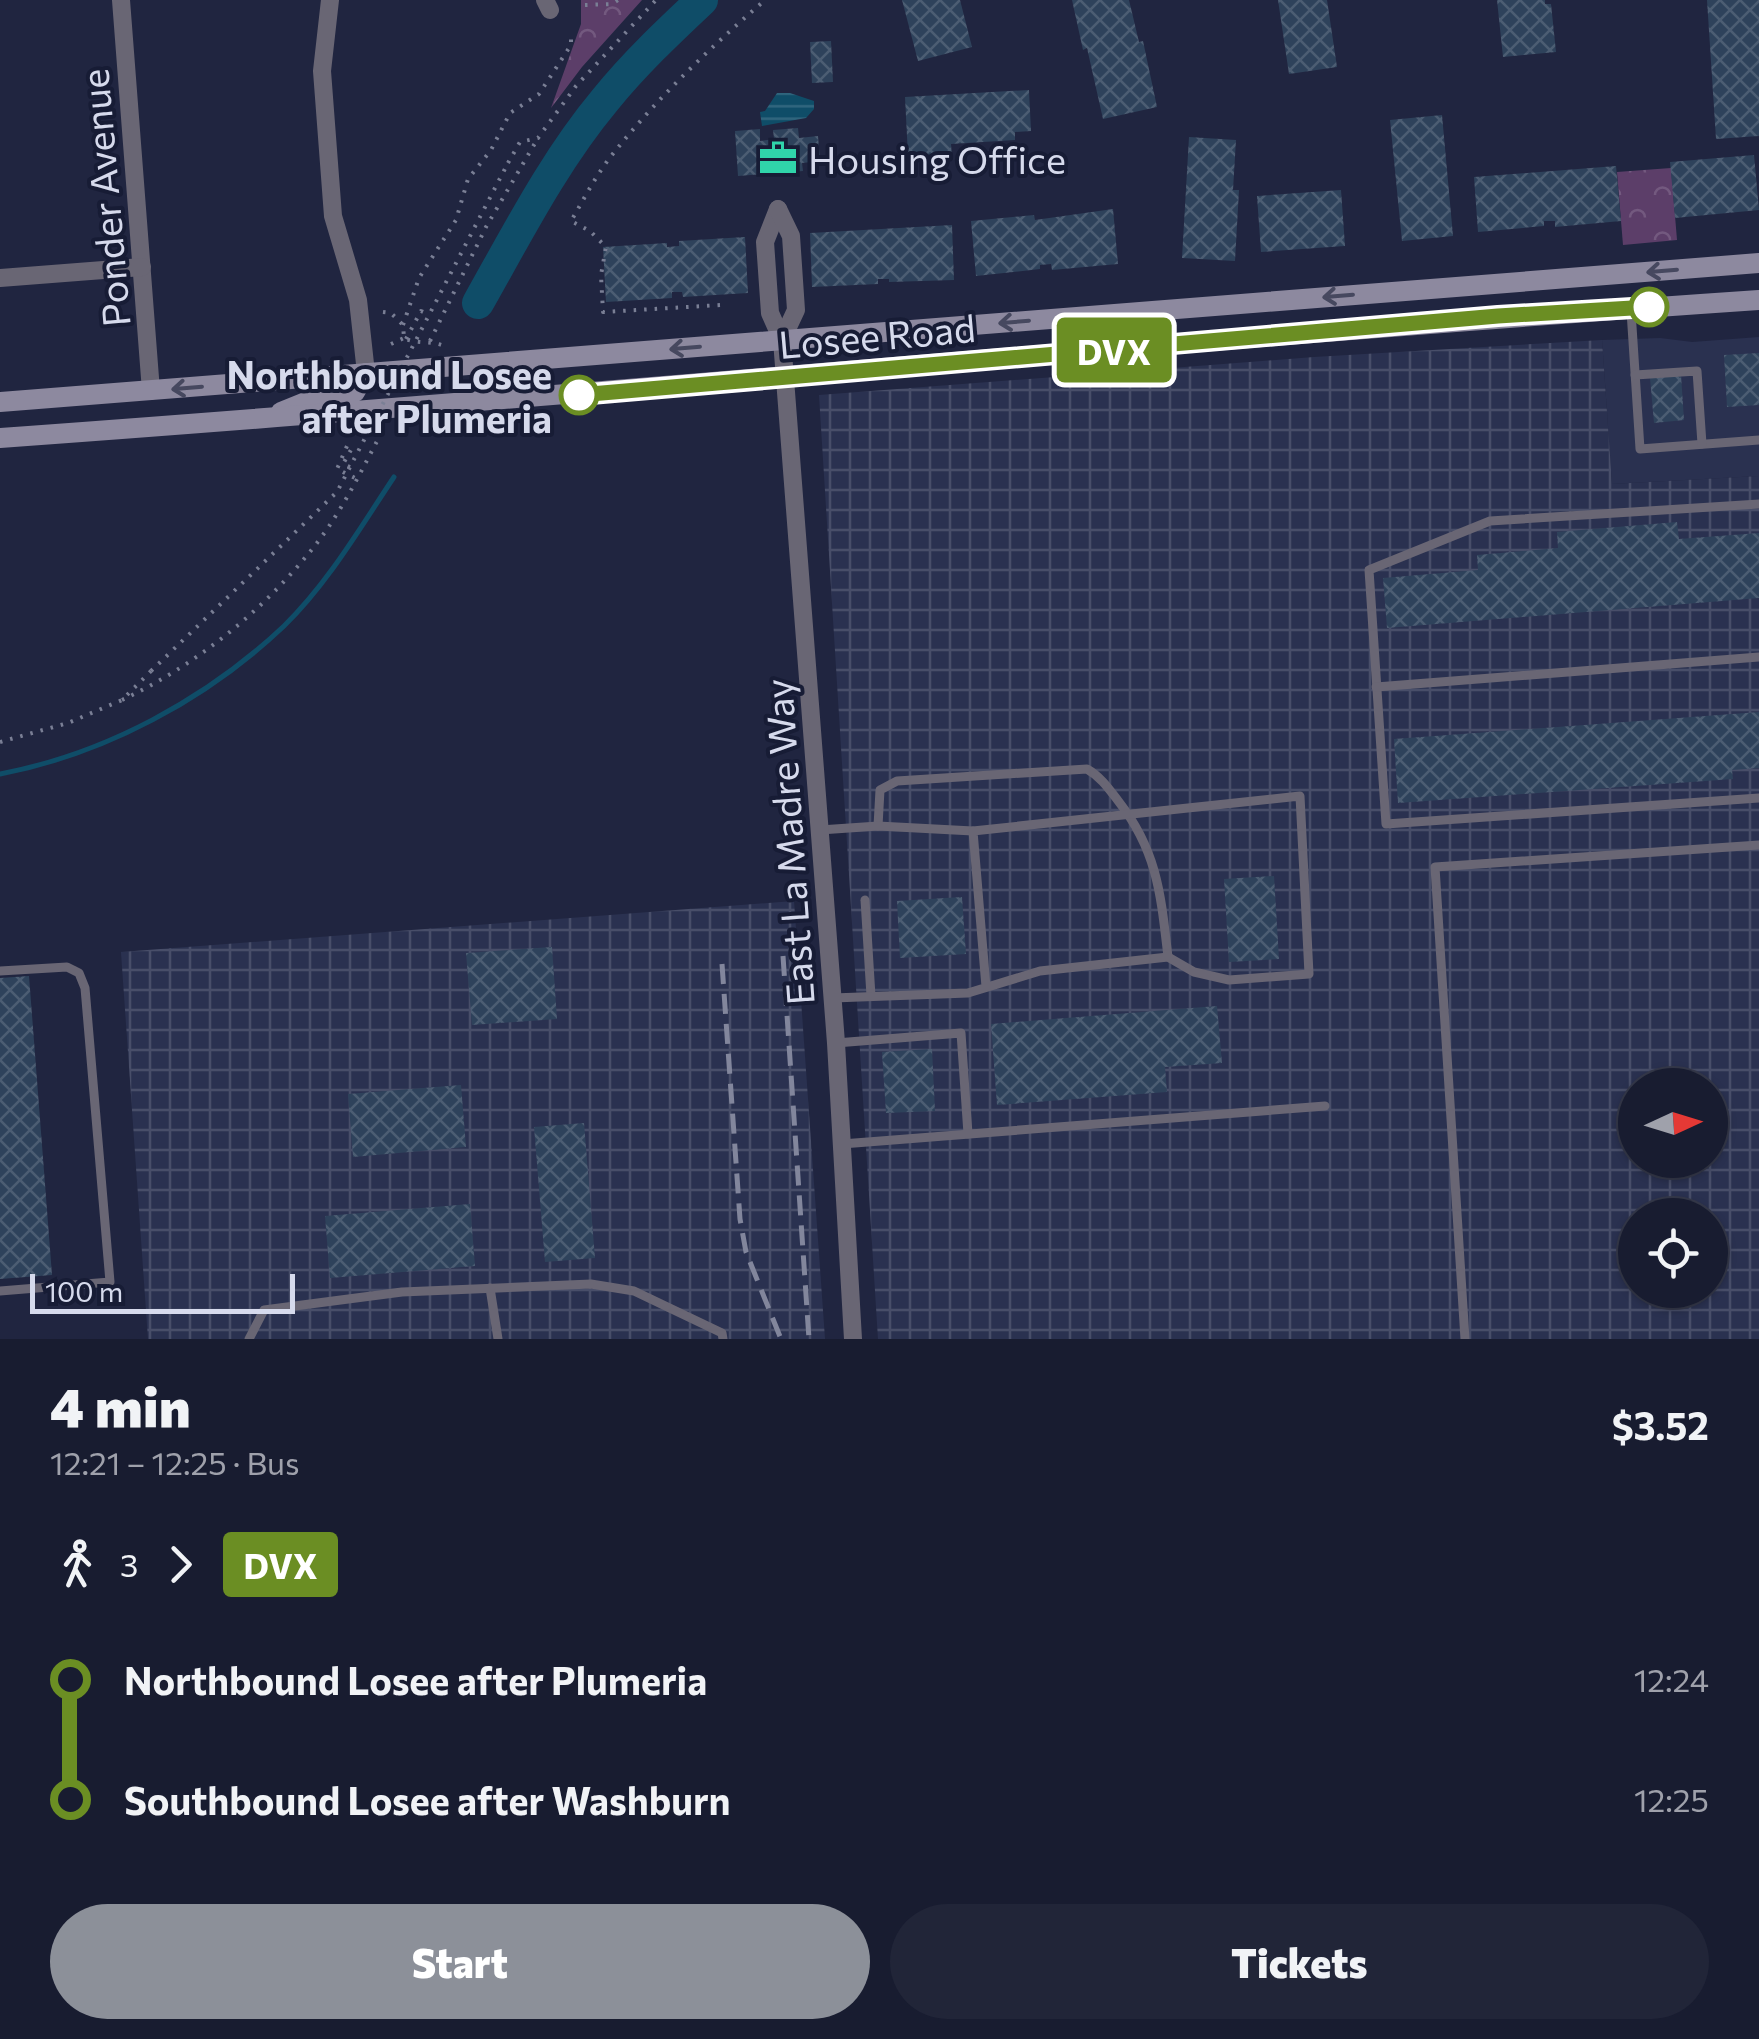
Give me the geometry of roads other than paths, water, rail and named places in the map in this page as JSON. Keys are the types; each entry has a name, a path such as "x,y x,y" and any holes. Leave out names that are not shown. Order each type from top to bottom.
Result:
{"main road":[{"name":"Losee Road","path":"0,402 1759,263"},
{"name":"Losee Road","path":"0,438 785,378 1498,316 1759,300"},
{"path":"261,420 318,397 355,392 366,373"}],"street":[{"name":"Ponder Avenue","path":"121,0 151,391"},
{"path":"330,0 322,71 333,216 358,300 366,373"},
{"name":"East La Madre Way","path":"782,340 796,310 791,236 778,209 765,242 770,313 782,340 833,998 852,1339"},
{"path":"0,278 142,267"}],"lane":[{"path":"768,275 794,273"},
{"path":"1631,309 1640,449 1759,440"},
{"path":"1635,375 1697,371 1702,444"},
{"path":"1759,504 1490,520 1369,570 1386,824 1759,798"},
{"path":"1376,687 1759,657"},
{"path":"878,826 880,790 897,781 1087,768 1099,776 1130,816 1150,851 1160,887 1168,957"},
{"path":"820,830 878,826 974,831 1300,796 1309,974 1229,980 1194,972 1168,957 1040,971 968,993 833,998"},
{"path":"974,831 986,987"},
{"path":"1465,1339 1435,867 1759,845"},
{"path":"865,900 870,996"},
{"path":"0,971 67,967 80,973 110,1282 0,1291"},
{"path":"836,1043 960,1033 968,1134"},
{"path":"842,1144 1325,1106"},
{"path":"249,1339 264,1310 402,1292 591,1284 634,1291 722,1333 723,1339"},
{"path":"490,1288 498,1339"}],"waterway":[{"path":"478,303 537,198 586,123 639,61 702,0"},
{"path":"0,774 78,753 116,738 222,677 284,626 315,592 394,477"}],"railway":[{"path":"783,956 809,1339"},
{"path":"722,964 740,1219 746,1252 781,1339"}],"place":[{"name":"Housing Office","path":"778,158"},
{"name":"Northbound Losee after Plumeria","path":"579,395"}]}
